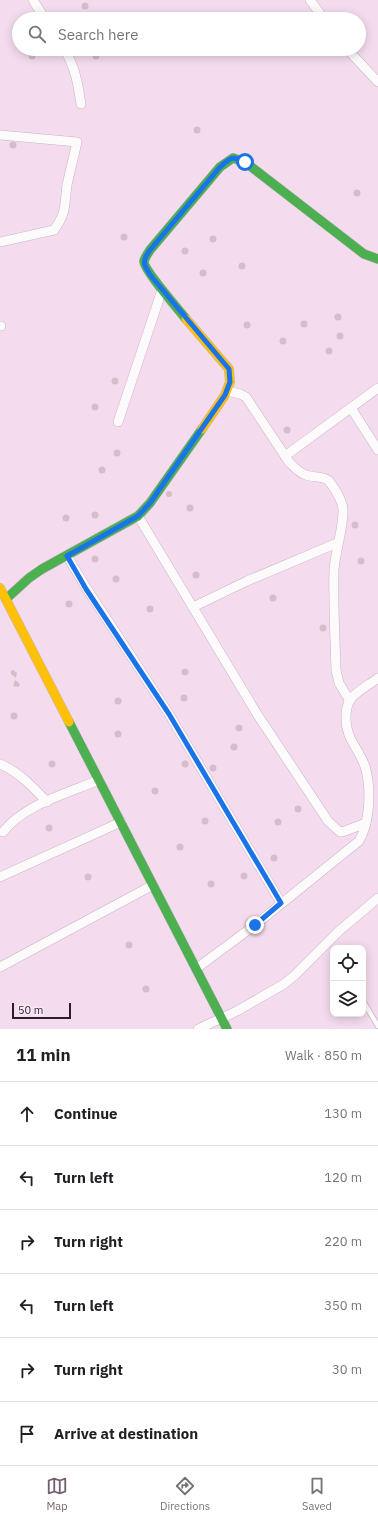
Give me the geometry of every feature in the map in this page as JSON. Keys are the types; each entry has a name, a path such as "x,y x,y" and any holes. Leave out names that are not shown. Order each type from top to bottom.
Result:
{"street":[{"path":"33,0 41,12"},
{"path":"310,0 319,12"},
{"path":"68,56 78,80 81,104"},
{"path":"354,56 378,82"},
{"path":"0,135 77,142 67,186 66,204 62,219 54,230 0,242"},
{"path":"6,600 42,569 138,516 150,503 227,391 230,382 229,369 162,290 145,266 144,260 145,256 220,167 232,158 236,157 245,162 364,254 378,259"},
{"path":"118,422 162,290"},
{"path":"285,456 378,388"},
{"path":"227,391 246,397 289,462 299,472 306,475 326,478 336,491 342,505 343,511 334,569 336,670 339,683 350,700"},
{"path":"351,408 378,450"},
{"path":"138,516 257,714 328,820 340,832 345,832 366,823"},
{"path":"193,607 247,581 337,543"},
{"path":"67,556 86,589 169,714 281,903"},
{"path":"0,588 197,968 227,1029"},
{"path":"197,968 328,868 359,841 364,832 366,823 368,782 366,769 349,738 346,713 350,700 378,678"},
{"path":"0,764 24,779 47,802"},
{"path":"3,832 9,823 19,815 99,780"},
{"path":"0,877 121,822"},
{"path":"0,967 153,885"},
{"path":"198,1029 222,1017 237,1012 284,984 339,932 378,898"}],"lane":[{"path":"366,1006 378,1026"}],"building":[{"path":"85,3 88,6 85,9 82,6"},
{"path":"29,56 35,56 32,59"},
{"path":"93,56 99,56 96,59"},
{"path":"197,127 200,130 197,133 194,130"},
{"path":"13,142 16,145 13,148 10,145"},
{"path":"357,190 360,193 357,196 354,193"},
{"path":"124,234 127,237 124,240 121,237"},
{"path":"213,236 216,239 213,242 210,239"},
{"path":"185,248 188,251 185,254 182,251"},
{"path":"242,263 245,266 242,269 239,266"},
{"path":"203,270 206,273 203,276 200,273"},
{"path":"338,314 341,317 338,320 335,317"},
{"path":"304,321 307,324 304,327 301,324"},
{"path":"247,322 250,325 247,328 244,325"},
{"path":"340,333 343,336 340,339 337,336"},
{"path":"283,338 286,341 283,344 280,341"},
{"path":"329,348 332,351 329,354 326,351"},
{"path":"115,378 118,381 115,384 112,381"},
{"path":"95,404 98,407 95,410 92,407"},
{"path":"287,427 290,430 287,433 284,430"},
{"path":"117,450 120,453 117,456 114,453"},
{"path":"102,467 105,470 102,473 99,470"},
{"path":"169,491 172,494 169,497 166,494"},
{"path":"190,505 193,508 190,511 187,508"},
{"path":"95,512 98,515 95,518 92,515"},
{"path":"66,515 69,518 66,521 63,518"},
{"path":"355,522 358,525 355,528 352,525"},
{"path":"95,556 98,559 95,562 92,559"},
{"path":"361,558 364,561 361,564 358,561"},
{"path":"196,572 199,575 196,578 193,575"},
{"path":"116,576 119,579 116,582 113,579"},
{"path":"273,595 276,598 273,601 270,598"},
{"path":"69,601 72,604 69,607 66,604"},
{"path":"150,606 153,609 150,612 147,609"},
{"path":"323,625 326,628 323,631 320,628"},
{"path":"185,669 188,672 185,675 182,672"},
{"path":"13,670 17,673 16,678 11,674 11,671"},
{"path":"15,680 20,685 18,687 13,686"},
{"path":"184,695 187,698 184,701 181,698"},
{"path":"118,698 121,701 118,704 115,701"},
{"path":"14,713 17,716 14,719 11,716"},
{"path":"239,725 242,728 239,731 236,728"},
{"path":"118,731 121,734 118,737 115,734"},
{"path":"234,744 237,747 234,750 231,747"},
{"path":"52,761 55,764 52,767 49,764"},
{"path":"185,761 188,764 185,767 182,764"},
{"path":"213,765 216,768 213,771 210,768"},
{"path":"155,788 158,791 155,794 152,791"},
{"path":"298,806 301,809 298,812 295,809"},
{"path":"205,818 208,821 205,824 202,821"},
{"path":"278,819 281,822 278,825 275,822"},
{"path":"49,825 52,828 49,831 46,828"},
{"path":"180,844 183,847 180,850 177,847"},
{"path":"274,855 277,858 274,861 271,858"},
{"path":"244,873 247,876 244,879 241,876"},
{"path":"88,874 91,877 88,880 85,877"},
{"path":"211,881 214,884 211,887 208,884"},
{"path":"129,942 132,945 129,948 126,945"},
{"path":"146,986 149,989 146,992 143,989"}],"traffic: fast":[{"path":"186,319 149,272 144,261 150,250 220,167 233,158 245,162 364,254 378,259"},
{"path":"6,599 29,578 42,569 138,516 150,503 202,429"},
{"path":"69,722 227,1029"}],"traffic: slow":[{"path":"186,319 229,369 230,382 225,395 202,429"},
{"path":"0,588 69,722"}],"route":[{"path":"245,162 236,157 230,159 220,167 145,256 144,260 145,266 151,276 229,369 230,382 225,395 150,503 138,516 67,556 86,589 169,714 281,903 255,925"}]}
